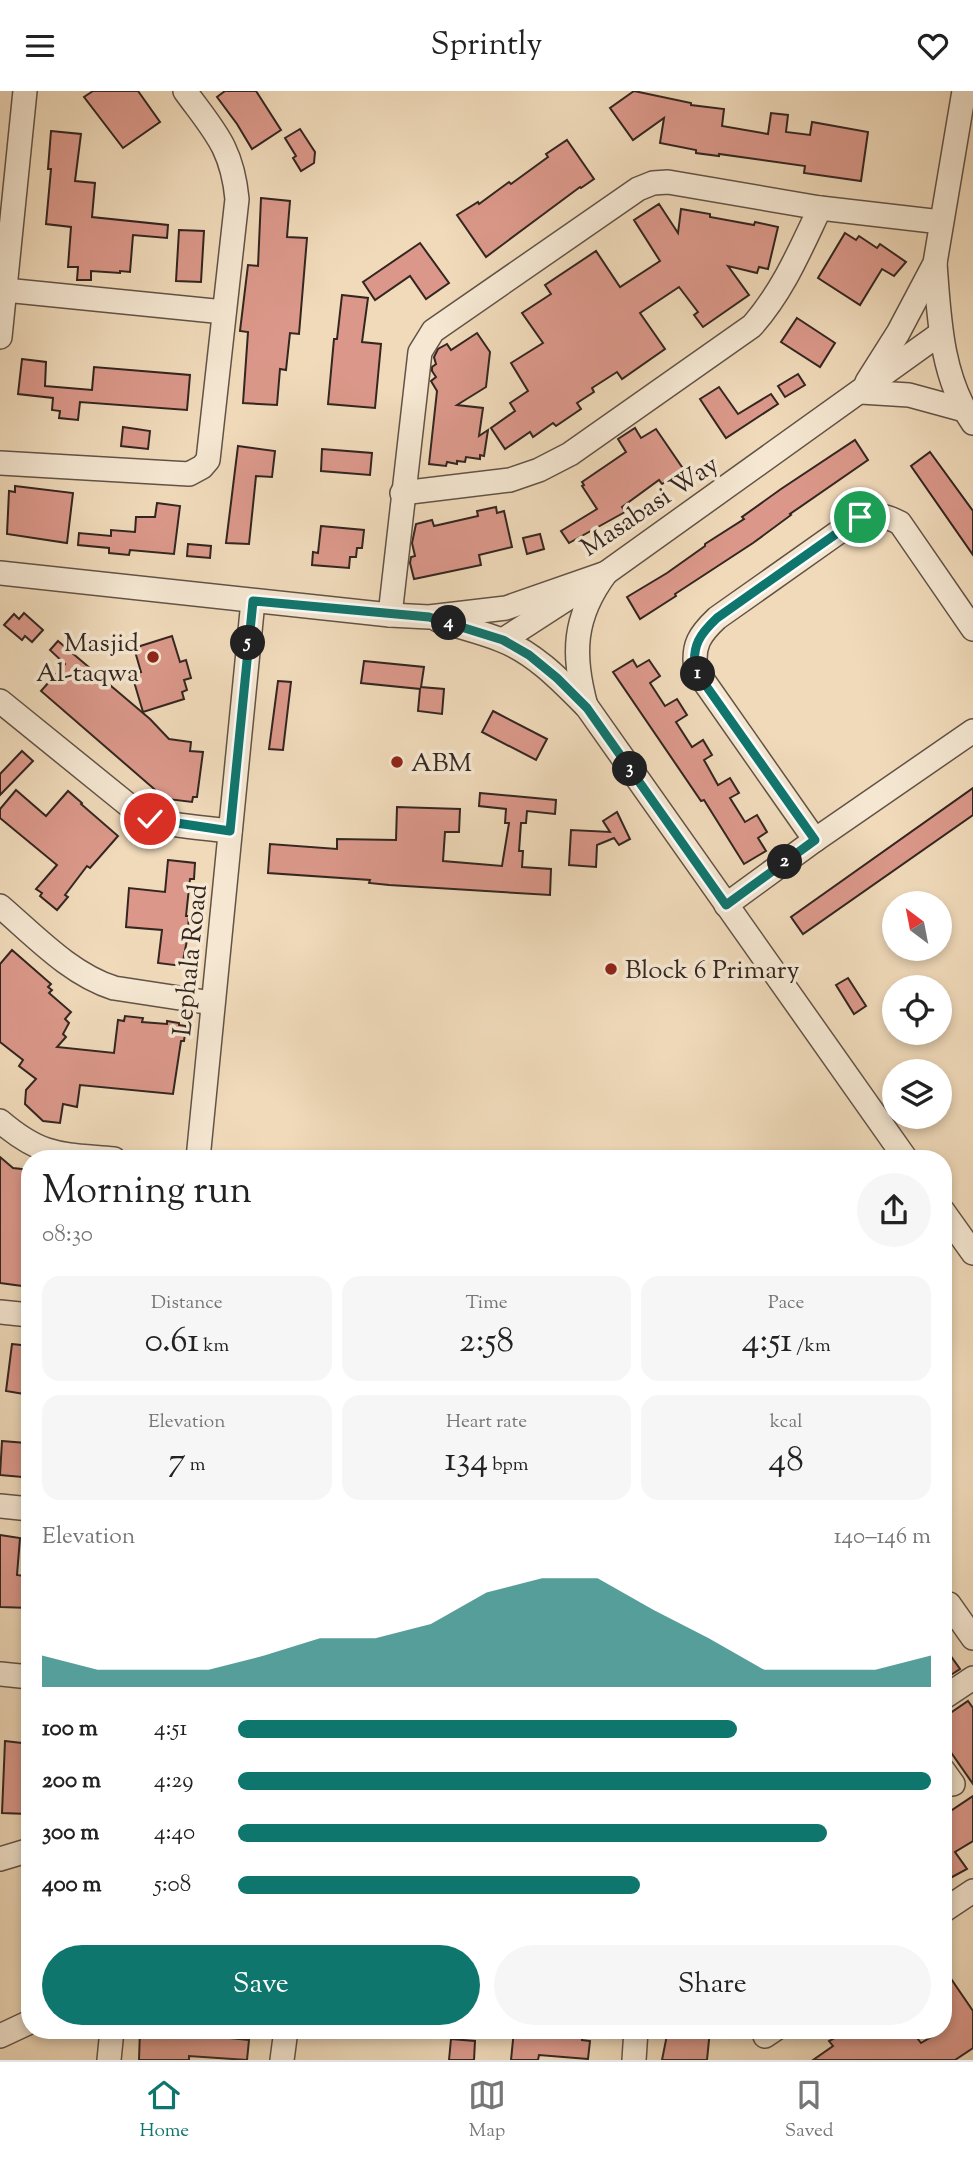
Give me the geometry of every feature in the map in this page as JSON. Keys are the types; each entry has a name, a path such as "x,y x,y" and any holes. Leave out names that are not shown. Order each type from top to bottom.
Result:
{"street":[{"path":"0,337 25,91"},
{"path":"0,463 189,474 208,460 237,199 231,161 223,143 185,91"},
{"name":"Masabasi Way","path":"0,573 429,617 506,608 606,573 861,392 898,333 935,263 941,222 963,153 964,91"},
{"path":"390,615 420,352 433,331 638,189 653,183 668,182 820,208 941,222"},
{"path":"402,493 510,480 539,470 570,454 752,326 770,306 784,283 820,208"},
{"path":"935,263 941,333 949,367 968,417"},
{"path":"5,290 225,312"},
{"path":"861,392 941,333"},
{"path":"861,392 909,395 968,417"},
{"path":"815,840 695,670 695,645 701,633 717,618 860,517 874,514 887,516 900,523 973,629"},
{"path":"503,640 606,573"},
{"path":"587,708 578,676 577,644 587,601 606,573"},
{"name":"Lephala Road","path":"199,1150 253,601"},
{"path":"429,617 503,640 529,655 587,708 900,1150"},
{"path":"0,701 137,812 166,823 230,831"},
{"path":"726,905 973,731"},
{"path":"0,906 71,966 100,984 212,1003"},
{"path":"0,1121 20,1137 45,1150"},
{"path":"952,1224 973,1253"},
{"path":"0,1312 21,1314"},
{"path":"0,1506 21,1508"},
{"path":"952,1608 973,1638"},
{"path":"0,1674 21,1676"},
{"path":"952,1693 973,1678"},
{"path":"0,1859 21,1853"},
{"path":"952,1905 973,1891"},
{"path":"0,2036 21,2026"},
{"path":"109,2060 110,2039"},
{"path":"282,2060 285,2039"},
{"path":"634,2060 635,2039"}],"building":[{"path":"93,91 138,91 160,122 123,148 84,97"},
{"path":"225,91 256,91 281,130 252,149 217,97"},
{"path":"634,91 691,105 724,109 722,126 768,134 771,113 788,115 786,132 810,135 812,122 868,132 861,181 804,173 805,166 696,153 696,150 660,143 664,118 633,140 610,108"},
{"path":"300,129 315,152 314,163 301,171 285,138"},
{"path":"51,131 81,134 75,181 95,183 92,217 168,225 167,238 133,235 130,272 91,271 91,280 77,280 78,267 68,267 71,227 46,224"},
{"path":"567,140 594,179 486,257 457,215 478,202 479,204 509,182 511,184"},
{"path":"261,198 290,201 287,237 307,238 299,334 290,333 286,370 280,369 277,405 243,403 248,332 240,331 248,265 258,266"},
{"path":"659,204 678,233 681,209 710,214 710,217 778,227 768,269 759,267 757,273 728,266 749,295 703,327 694,315 698,312 679,287 640,313 665,349 622,379 617,372 592,388 594,392 577,403 581,409 556,426 553,423 533,437 530,432 505,449 491,428 515,411 510,403 528,391 511,363 543,343 522,313 551,294 545,285 596,251 620,287 660,261 634,220"},
{"path":"179,230 204,231 201,282 176,281"},
{"path":"845,233 856,240 859,236 877,248 880,244 906,262 894,276 882,269 860,305 818,278"},
{"path":"420,243 449,283 426,299 410,276 375,300 363,282"},
{"path":"342,295 368,298 362,342 381,344 375,408 328,404 334,339 337,339"},
{"path":"797,318 835,343 820,367 781,342"},
{"path":"477,333 490,352 486,387 457,405 483,408 479,436 488,430 484,456 480,455 480,459 466,457 465,462 457,461 457,464 447,462 446,466 429,464 437,391 431,381 436,377 432,371 436,364 434,357 438,349 447,344 451,350"},
{"path":"22,359 46,362 45,386 92,390 94,367 190,375 187,410 80,402 78,420 59,418 60,411 52,410 53,398 18,394"},
{"path":"798,374 805,385 785,397 778,386"},
{"path":"719,387 738,414 771,394 778,404 726,438 700,399"},
{"path":"123,427 150,431 148,449 121,446"},
{"path":"635,428 641,438 656,429 684,470 662,484 659,480 622,507 625,512 569,543 561,531 597,509 582,482 626,452 618,439"},
{"path":"855,440 868,460 753,543 640,619 627,597 667,573 744,519 742,517 781,489"},
{"path":"238,446 275,451 272,477 256,476 249,544 226,543"},
{"path":"322,449 372,453 370,475 321,471"},
{"path":"930,452 973,511 973,555 911,466"},
{"path":"15,486 73,493 67,543 7,534 9,491 15,492"},
{"path":"157,503 180,506 174,554 130,550 129,555 109,553 109,548 78,545 79,533 111,536 111,530 135,532 136,517 155,517"},
{"path":"496,507 497,513 504,511 512,547 479,555 481,565 414,579 410,563 411,557 415,556 412,543 416,524 432,520 434,526 478,516 477,511"},
{"path":"321,526 364,530 362,548 357,548 356,557 350,557 349,568 312,565 313,552 318,553"},
{"path":"540,534 544,549 527,554 523,538"},
{"path":"188,544 211,546 210,558 187,556"},
{"path":"24,613 43,630 32,642 25,636 22,640 4,625 14,614 19,619"},
{"path":"172,636 180,662 186,660 191,678 184,680 187,690 182,692 184,699 143,712 132,675 141,672 134,648"},
{"path":"58,641 150,719 169,739 191,742 190,751 203,752 197,797 193,797 192,802 159,798 160,794 41,691 65,664 50,650"},
{"path":"633,660 637,667 649,660 660,676 650,683 665,706 677,699 687,715 676,722 692,747 703,740 712,755 704,760 718,785 730,778 739,793 730,798 745,822 757,815 767,832 758,838 766,851 744,864 704,800 701,801 613,672"},
{"path":"364,661 424,667 421,687 444,689 442,714 418,711 420,689 361,683"},
{"path":"278,681 291,682 283,750 269,749"},
{"path":"493,711 547,739 536,760 482,732"},
{"path":"22,751 33,761 0,795 0,774"},
{"path":"973,788 973,815 803,934 791,917"},
{"path":"16,790 46,816 68,791 118,836 90,868 87,866 57,910 40,896 42,893 36,889 57,865 0,818 0,809"},
{"path":"480,793 556,800 555,814 527,811 526,823 521,823 519,851 523,851 522,867 551,869 550,895 389,885 369,883 370,880 268,873 270,844 337,849 337,839 396,840 397,807 460,809 459,832 445,832 443,861 502,866 509,823 505,823 506,809 479,806"},
{"path":"617,812 630,839 619,845 614,838 597,845 596,867 569,865 571,830 610,832 603,821"},
{"path":"168,860 195,863 194,879 190,879 186,916 189,916 187,940 182,966 158,963 162,930 126,927 129,888 165,892"},
{"path":"12,950 51,984 48,987 52,990 49,993 71,1012 65,1019 69,1023 63,1034 66,1037 57,1047 114,1053 118,1020 124,1021 125,1016 143,1018 142,1022 167,1024 167,1021 186,1026 173,1094 80,1085 77,1107 63,1104 60,1123 43,1121 25,1104 26,1090 36,1079 19,1066 23,1060 0,1042 0,964"},
{"path":"848,978 866,1006 854,1014 836,985"},
{"path":"0,1157 13,1168 21,1169 21,1286 0,1283"},
{"path":"12,1344 21,1345 21,1394 6,1391"},
{"path":"2,1441 21,1443 21,1477 0,1475"},
{"path":"0,1535 20,1538 17,1575 21,1576 21,1608 0,1607"},
{"path":"952,1658 960,1669 952,1674"},
{"path":"968,1701 973,1708 973,1784 952,1754 952,1712"},
{"path":"5,1741 21,1743 21,1814 2,1813"},
{"path":"973,1796 973,1841 955,1852 967,1869 952,1877 952,1810"},
{"path":"952,1980 973,2011 973,2048 955,2060 813,2060 833,2046 829,2041 833,2039 918,2039 921,2043 928,2039 952,2039"},
{"path":"140,2039 249,2040 247,2060 189,2056 189,2060 139,2060"},
{"path":"451,2039 475,2041 474,2060 449,2060"},
{"path":"513,2039 590,2041 588,2059 539,2055 538,2060 511,2060"},
{"path":"666,2039 709,2039 707,2060 662,2060"}],"place":[{"name":"Masjid Al-taqwa","path":"153,657"},
{"name":"ABM","path":"397,762"},
{"name":"Block 6 Primary","path":"611,969"}],"route":[{"path":"150,819 230,831 253,601 429,617 503,640 529,655 557,678 587,708 726,905 815,840 695,670 695,645 701,633 717,618 860,517"}]}
